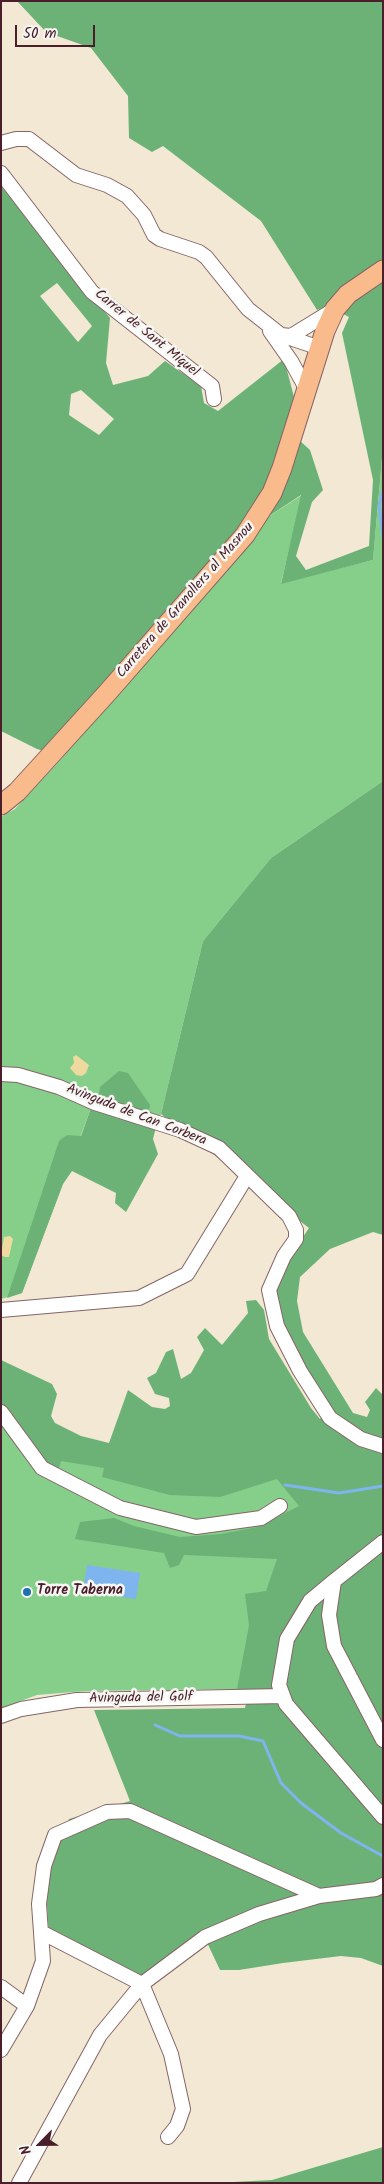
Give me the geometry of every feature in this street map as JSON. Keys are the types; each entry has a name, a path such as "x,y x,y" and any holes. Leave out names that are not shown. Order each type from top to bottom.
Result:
{"main road":[{"name":"Carretera de Granollers al Masnou","path":"1,805 17,792 108,692 219,568 246,535 275,484 306,390 312,347 348,294 383,270"}],"street":[{"path":"1,143 16,139 29,139 76,175 107,185 127,196 144,215 154,235 160,239 199,252 206,257 248,309 265,324 281,335 312,347"},
{"name":"Carrer de Sant Miquel","path":"1,173 92,292 212,386 214,399"},
{"path":"281,335 292,336 336,309"},
{"path":"265,324 281,344 306,390"},
{"path":"294,367 295,354 312,347"},
{"name":"Avinguda de Can Corbera","path":"1,1074 18,1075 56,1086 95,1103 180,1130 219,1148 288,1216 296,1230 296,1239 284,1256 269,1290 277,1326 300,1371 330,1418 361,1439 383,1446"},
{"path":"1,1310 139,1298 187,1274 247,1176"},
{"path":"1,1412 42,1468 120,1508 196,1527 260,1518 280,1506"},
{"path":"383,1542 310,1601 286,1639 279,1685 286,1704 383,1818"},
{"path":"334,1581 329,1615 334,1646 383,1740"},
{"name":"Avinguda del Golf","path":"1,1716 21,1710 77,1700 283,1696"},
{"path":"1,2050 27,2006 43,1961 39,1904 44,1866 55,1835 108,1812 130,1810 319,1896"},
{"path":"19,2183 100,2035 142,1984 205,1937 259,1914 319,1896 376,1889 383,1885"},
{"path":"41,1932 142,1984 171,2054 183,2109 177,2126 168,2137"},
{"path":"1,1987 27,2006"}],"green space":[{"path":"17,1 383,1 383,447 373,560 281,584 301,495 260,522 63,757 37,749 1,731 1,186 110,318 106,363 113,385 148,376 165,361 201,386 204,403 218,411 284,359 294,397 286,428 310,450 323,490 312,502 296,556 306,570 369,546 373,480 342,333 349,317 328,306 317,310 261,221 163,146 152,152 129,138 128,96 91,48 46,32","holes":["57,283 92,326 78,342 40,296","81,390 114,419 99,435 69,415 71,394"]},
{"path":"383,447 383,781 271,858 203,941 161,1114 158,1119 91,1108 22,1293 1,1299 1,817 15,809 63,757 260,522 302,495 281,583 373,560"},
{"path":"383,781 383,1235 373,1232 330,1249 300,1277 297,1301 303,1332 353,1413 367,1417 370,1410 365,1402 376,1388 383,1395 383,1966 361,1958 341,1956 239,1970 220,1970 202,1932 141,1979 49,1934 46,1891 56,1849 69,1819 130,1801 94,1710 245,1708 249,1689 237,1689 249,1625 245,1594 266,1591 277,1559 184,1555 179,1565 170,1568 164,1553 75,1539 80,1522 114,1518 134,1526 180,1537 221,1534 257,1527 299,1506 277,1479 220,1497 170,1495 102,1477 104,1468 61,1461 58,1471 43,1466 1,1409 1,1360 52,1384 57,1394 51,1416 55,1423 81,1436 109,1443 128,1390 152,1407 165,1409 170,1406 169,1398 155,1394 147,1378 156,1373 166,1352 173,1349 181,1379 191,1373 204,1350 197,1337 205,1328 222,1345 248,1313 246,1301 256,1300 264,1310 269,1339 311,1408 320,1419 329,1408 282,1328 274,1292 286,1262 309,1228 161,1114 203,941 271,858"},
{"path":"119,1071 128,1073 150,1105 149,1110 158,1119 153,1139 158,1154 126,1212 115,1203 116,1193 72,1171 63,1184 22,1293 7,1298 59,1141 67,1135 81,1136 91,1108 97,1109 100,1087"},
{"path":"1,1400 37,1450 276,1468 311,1507 249,1689 86,1691 37,1695 1,1708"},
{"path":"383,2147 383,2183 213,2183 272,2180"}],"sand":[{"path":"76,1055 89,1065 86,1073 82,1076 76,1075 70,1068 74,1063 73,1057"},
{"path":"10,1236 13,1239 9,1257 5,1257 1,1255 4,1237"}],"water":[{"path":"87,1565 140,1573 136,1599 83,1591"}],"waterway":[{"path":"383,491 379,506 383,537"},
{"path":"285,1485 339,1493 383,1486"},
{"path":"155,1725 180,1736 239,1736 263,1741 281,1783 301,1803 341,1833 381,1855"}],"place":[{"name":"Torre Taberna","path":"27,1592"}]}
